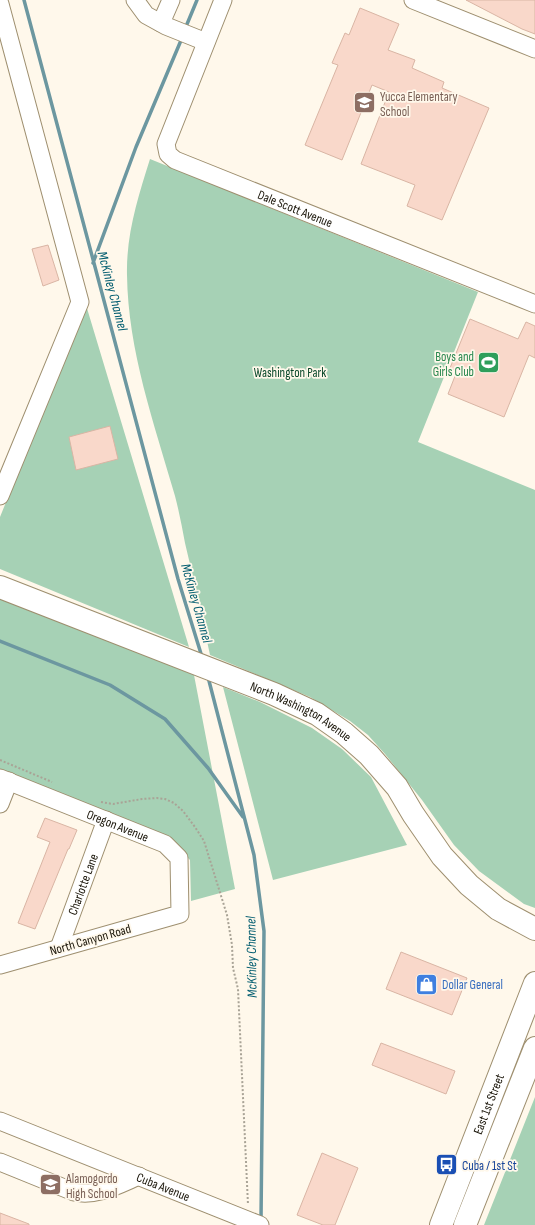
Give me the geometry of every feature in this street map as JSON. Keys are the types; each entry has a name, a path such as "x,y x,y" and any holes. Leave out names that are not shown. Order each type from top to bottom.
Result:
{"main road":[{"name":"North Washington Avenue","path":"0,587 274,694 317,714 344,733 369,755 397,788 442,856 469,885 498,909 535,928"},
{"name":"East 1st Street","path":"441,1225 535,983"},
{"name":"East 1st Street","path":"465,1225 535,1048"}],"street":[{"path":"135,0 146,15 198,39"},
{"path":"164,24 171,0"},
{"name":"Dale Scott Avenue","path":"223,0 198,39 166,144 168,154 175,160 535,304"},
{"path":"413,0 535,49"},
{"path":"0,4 80,302 0,496"},
{"path":"0,804 5,780"},
{"name":"Oregon Avenue","path":"5,780 165,844 179,858 180,914"},
{"name":"Charlotte Lane","path":"59,948 106,820"},
{"name":"North Canyon Road","path":"0,965 180,914"},
{"name":"Cuba Avenue","path":"0,1121 139,1176 243,1211 260,1225"},
{"path":"0,1162 74,1192 83,1194 94,1193 139,1176"}],"path":[{"path":"0,760 56,784"},
{"path":"98,801 113,804 142,799 165,799 183,811 204,842 227,915 232,945 233,968 238,989 243,1211"}],"green space":[{"name":"Washington Park","path":"150,159 478,292 418,442 535,490 535,908 524,904 479,871 454,845 422,800 368,735 350,721 310,697 210,655 176,502 137,359 128,303 128,245 137,202"},
{"path":"86,305 189,647 0,569 0,517"},
{"path":"0,597 194,675 235,889 191,901 190,860 169,838 0,771"},
{"path":"223,687 260,702 312,728 342,749 371,777 407,845 273,880"},
{"path":"535,1097 535,1225 484,1225"}],"building":[{"path":"466,0 535,0 535,34 522,29"},
{"path":"360,8 399,24 388,50 415,60 412,68 444,82 442,88 489,108 442,220 407,206 415,185 361,164 389,92 372,85 342,160 305,145 338,65 332,63 345,33 349,35"},
{"path":"48,245 59,280 43,286 32,249"},
{"name":"Boys and Girls Club","path":"470,319 518,339 526,322 535,326 535,358 529,355 504,417 448,394 457,371 450,368"},
{"path":"110,426 118,459 76,470 69,437"},
{"path":"45,818 77,830 35,929 18,923 50,842 37,837"},
{"name":"Dollar General","path":"401,952 467,978 452,1015 386,989"},
{"path":"381,1043 455,1071 446,1094 372,1065"},
{"path":"322,1153 358,1168 335,1225 323,1225 297,1215"},
{"path":"0,1213 29,1224 29,1225 0,1225"}],"waterway":[{"name":"McKinley Channel","path":"24,0 178,579 202,657"},
{"path":"185,29 197,0"},
{"path":"93,263 136,147 182,38"},
{"path":"0,641 110,685 165,719 208,768 243,817"},
{"name":"McKinley Channel","path":"208,677 254,855 264,931 261,1220"}],"place":[{"name":"Yucca Elementary School","path":"364,103"},
{"name":"Boys and Girls Club","path":"489,363"},
{"name":"Dollar General","path":"426,984"},
{"name":"Cuba / 1st St","path":"447,1165"},
{"name":"Alamogordo High School","path":"51,1185"}]}
